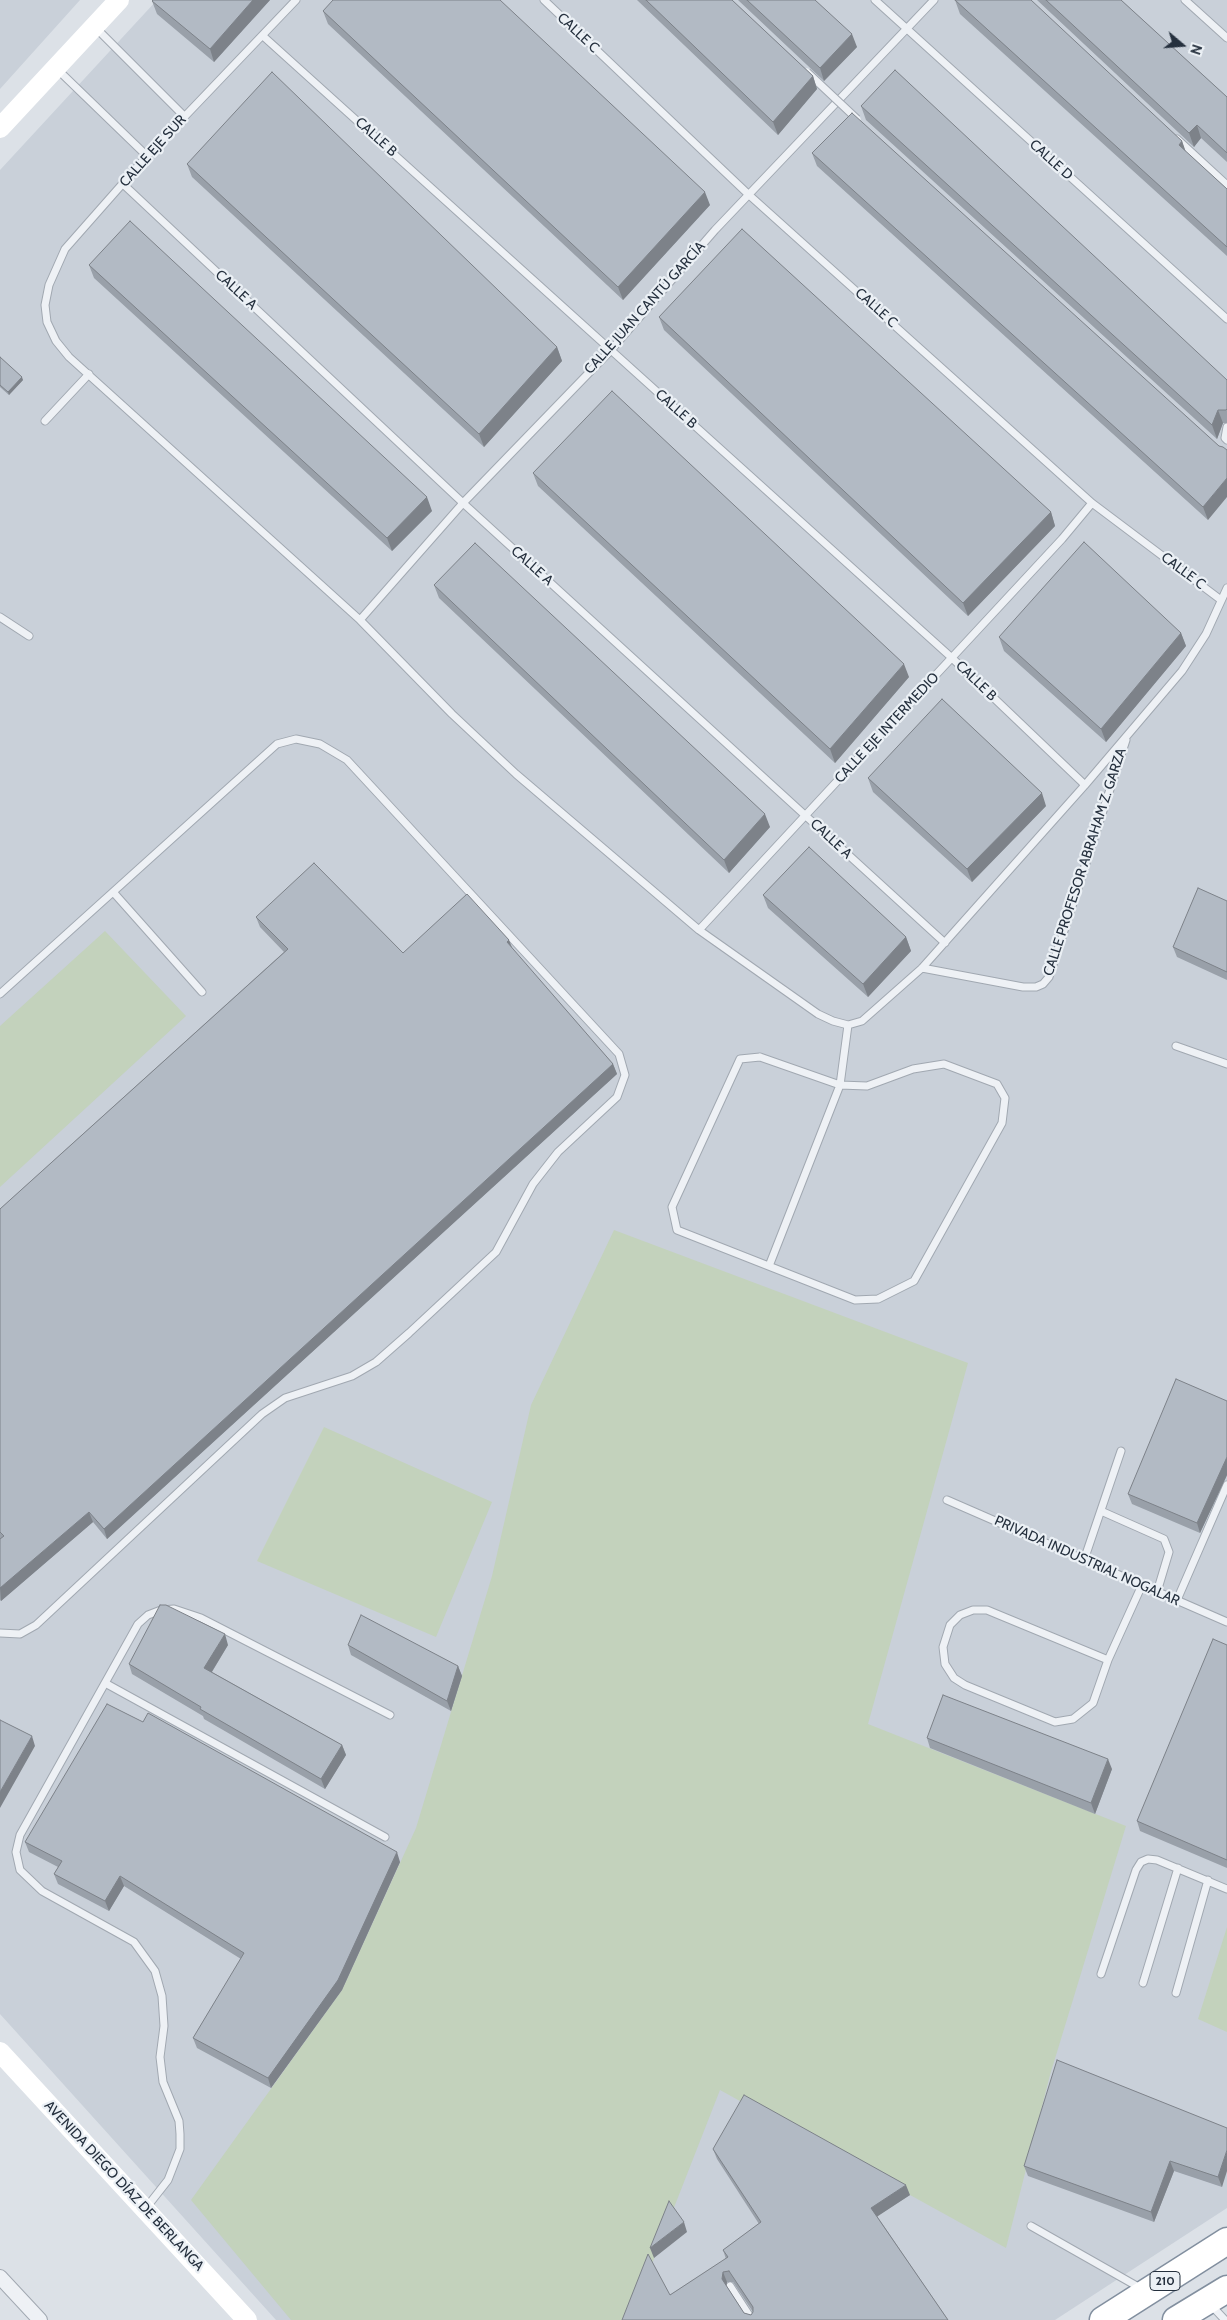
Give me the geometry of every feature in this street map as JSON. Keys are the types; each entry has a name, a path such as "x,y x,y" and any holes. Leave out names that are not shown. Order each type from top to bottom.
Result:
{"highway":[{"name":"210","path":"1103,2320 1227,2241"},
{"path":"1176,2320 1217,2295"}],"street":[{"path":"0,128 119,0"},
{"name":"AVENIDA DIEGO DÍAZ DE BERLANGA","path":"0,2052 248,2320"},
{"path":"0,2277 40,2320"}],"lane":[{"name":"CALLE EJE SUR","path":"88,374 69,357 56,341 47,322 45,305 49,286 65,250 147,156 296,0"},
{"name":"CALLE C","path":"544,0 748,194 1092,502 1221,600"},
{"name":"CALLE D","path":"875,0 1227,319"},
{"name":"CALLE JUAN CANTÚ GARCÍA","path":"360,620 463,504 610,350 748,194 934,0"},
{"path":"1185,0 1227,38"},
{"path":"94,27 184,116"},
{"name":"CALLE B","path":"263,36 952,658 1085,785"},
{"path":"801,66 865,126"},
{"path":"55,67 147,156"},
{"path":"1170,132 1227,185"},
{"name":"CALLE A","path":"123,184 463,504 806,815 944,943"},
{"path":"45,421 88,374 360,620 452,714 516,774 699,930 818,1014 848,1025 840,1085 769,1266"},
{"path":"1227,427 1225,438 1227,440"},
{"name":"CALLE EJE INTERMEDIO","path":"699,930 1062,539 1092,502"},
{"name":"CALLE PROFESOR ABRAHAM Z. GARZA","path":"848,1025 862,1021 922,968 1085,785 1182,671 1206,634 1227,588"},
{"path":"0,617 29,636"},
{"name":"CALLE PROFESOR ABRAHAM Z. GARZA","path":"922,968 1024,986 1036,987 1043,984 1049,977 1127,735"},
{"path":"0,994 277,744 296,739 320,744 347,760 619,1054 625,1075 617,1097 558,1152 533,1184 496,1252 409,1333 376,1362 352,1376 285,1398 262,1414 36,1625 20,1634 0,1633"},
{"path":"114,893 202,992"},
{"path":"1176,1046 1227,1064"},
{"path":"760,1057 840,1085 868,1086 913,1070 944,1064 997,1084 1006,1098 1002,1123 914,1281 878,1298 855,1300 677,1230 672,1207 740,1059 760,1057"},
{"path":"1084,1560 1121,1451"},
{"path":"1177,1600 1227,1485"},
{"name":"PRIVADA INDUSTRIAL NOGALAR","path":"948,1500 1227,1622"},
{"path":"1101,1511 1164,1539 1169,1552 1157,1592"},
{"path":"1108,1660 987,1610 973,1610 960,1615 950,1625 942,1647 945,1664 954,1678 964,1685 1055,1722 1073,1719 1093,1703 1108,1660 1142,1585"},
{"path":"145,2209 168,2180 180,2148 179,2120 163,2082 160,2057 164,2026 162,1996 156,1971 134,1942 42,1891 20,1870 16,1852 20,1835 138,1624 148,1615 161,1610 174,1609 201,1618 390,1715"},
{"path":"105,1683 385,1836"},
{"path":"1101,1974 1136,1870 1141,1862 1148,1859 1157,1860 1227,1888"},
{"path":"1143,1983 1178,1868"},
{"path":"1176,1993 1208,1880"},
{"path":"1031,2226 1147,2292"},
{"path":"730,2286 752,2320"},
{"path":"1217,2295 1226,2320"}],"shaded area":[{"path":"0,0 80,0 0,89"},
{"path":"157,0 1227,0 1227,2208 1055,2320 276,2320 0,2014 0,170"}],"green space":[{"path":"105,931 186,1016 0,1187 0,1026"},
{"path":"614,1230 968,1363 868,1724 1126,1826 1050,2075 1006,2248 720,2090 630,2320 291,2320 191,2200 342,1990 416,1828 492,1576 531,1405"},
{"path":"324,1427 492,1502 436,1637 257,1561"},
{"path":"1227,1927 1227,2032 1198,2019"}],"building":[{"path":"153,0 253,0 210,49"},
{"path":"333,0 500,0 705,192 618,287 323,11"},
{"path":"646,0 732,0 813,76 773,122"},
{"path":"747,0 815,0 852,34 820,68"},
{"path":"955,0 1031,0 1182,141 1179,145 1227,189 1227,247"},
{"path":"1046,0 1121,0 1227,97 1227,153 1197,125 1189,133"},
{"path":"895,70 1227,380 1227,409 1218,410 1212,425 861,106"},
{"path":"272,72 557,347 479,434 187,164"},
{"path":"852,113 1219,446 1227,450 1227,478 1203,507 812,153"},
{"path":"130,221 427,497 387,538 89,265"},
{"path":"742,229 1051,512 963,603 659,317"},
{"path":"0,357 22,377 8,392 0,385"},
{"path":"612,391 904,664 830,749 533,473"},
{"path":"1084,542 1181,633 1101,729 999,637"},
{"path":"475,543 765,814 724,860 434,585"},
{"path":"942,699 1042,793 967,869 868,778"},
{"path":"809,847 906,937 863,984 763,895"},
{"path":"314,863 403,953 467,894 509,940 507,942 613,1064 104,1529 89,1512 0,1588 0,1539 4,1536 0,1532 0,1209 288,949 256,917"},
{"path":"1198,888 1227,901 1227,972 1173,947"},
{"path":"1176,1379 1227,1401 1227,1457 1197,1523 1128,1494"},
{"path":"160,1605 166,1605 225,1634 204,1668 342,1745 321,1779 200,1709 201,1707 129,1664"},
{"path":"361,1615 458,1666 447,1701 348,1645"},
{"path":"1213,1639 1227,1645 1227,1860 1137,1821"},
{"path":"943,1695 1108,1759 1091,1803 927,1738"},
{"path":"107,1704 143,1722 148,1713 397,1852 338,1980 268,2078 193,2038 244,1953 120,1876 105,1901 54,1874 62,1861 25,1842"},
{"path":"0,1720 32,1736 0,1792"},
{"path":"1057,2060 1227,2128 1227,2150 1218,2177 1170,2161 1151,2212 1024,2166"},
{"path":"744,2095 906,2185 871,2208 948,2320 622,2320 648,2254 670,2295 728,2257 723,2250 761,2222 713,2149","holes":["729,2271 753,2307 751,2315 744,2313 722,2279 723,2272"]},
{"path":"669,2201 684,2222 650,2248"}]}
